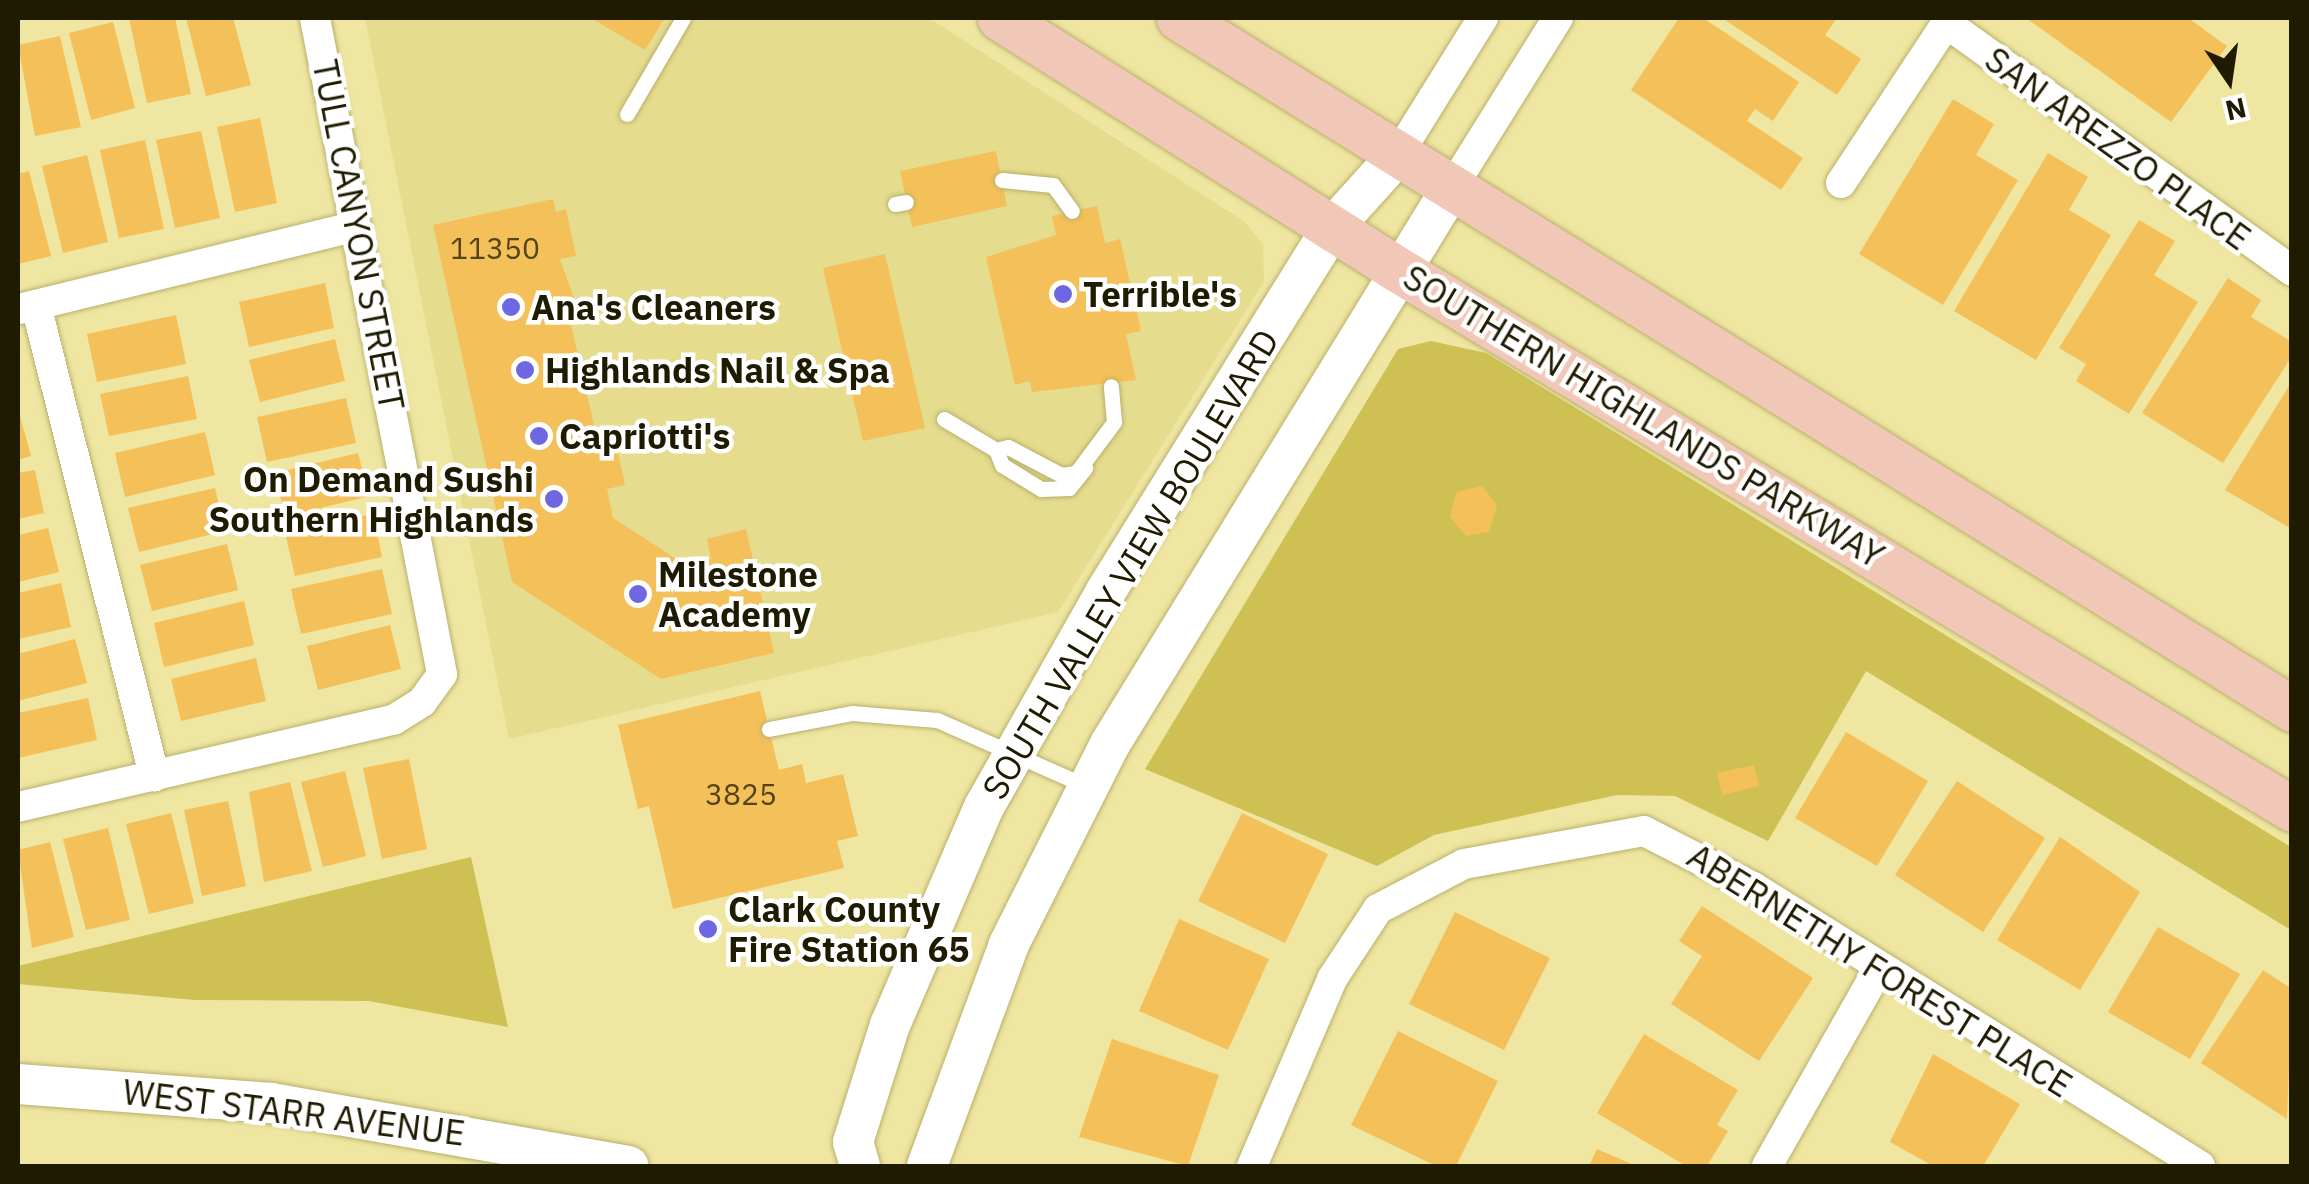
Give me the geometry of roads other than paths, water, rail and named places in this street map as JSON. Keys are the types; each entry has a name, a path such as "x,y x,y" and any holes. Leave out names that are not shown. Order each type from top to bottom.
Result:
{"main road":[{"name":"SOUTHERN HIGHLANDS PARKWAY","path":"1000,18 1397,269 2292,809"},
{"path":"1179,18 2292,709"},
{"name":"SOUTH VALLEY VIEW BOULEVARD","path":"860,1166 853,1142 896,1008 952,872 1014,753 1332,228 1397,156"},
{"name":"SOUTH VALLEY VIEW BOULEVARD","path":"927,1166 1009,944 1144,682 1397,269 1451,189"},
{"name":"WEST STARR AVENUE","path":"18,1084 271,1103 628,1166"}],"street":[{"name":"TULL CANYON STREET","path":"154,776 396,719 422,702 442,674 315,18"},
{"path":"1397,156 1483,18"},
{"path":"1451,189 1558,18"},
{"path":"1841,182 1948,20"},
{"name":"SAN AREZZO PLACE","path":"1948,20 2292,271"},
{"path":"18,806 154,776 27,307 356,226"},
{"name":"ABERNETHY FOREST PLACE","path":"1252,1166 1332,979 1378,909 1435,874 1544,845 1644,831 1701,856 2200,1166"},
{"path":"1767,1166 1880,968"}],"lane":[{"path":"628,114 683,18"},
{"path":"1002,180 1053,185 1072,211"},
{"path":"944,419 996,450 1008,447 1061,475 1087,466 1114,422 1111,386"},
{"path":"769,730 891,712 938,720 1088,787"}],"place":[{"name":"Terrible's","path":"1063,294"},
{"name":"Ana's Cleaners","path":"511,307"},
{"name":"Highlands Nail & Spa","path":"525,370"},
{"name":"Capriotti's","path":"539,436"},
{"name":"On Demand Sushi Southern Highlands","path":"554,499"},
{"name":"Milestone Academy","path":"638,594"},
{"name":"Clark County Fire Station 65","path":"708,929"}]}
